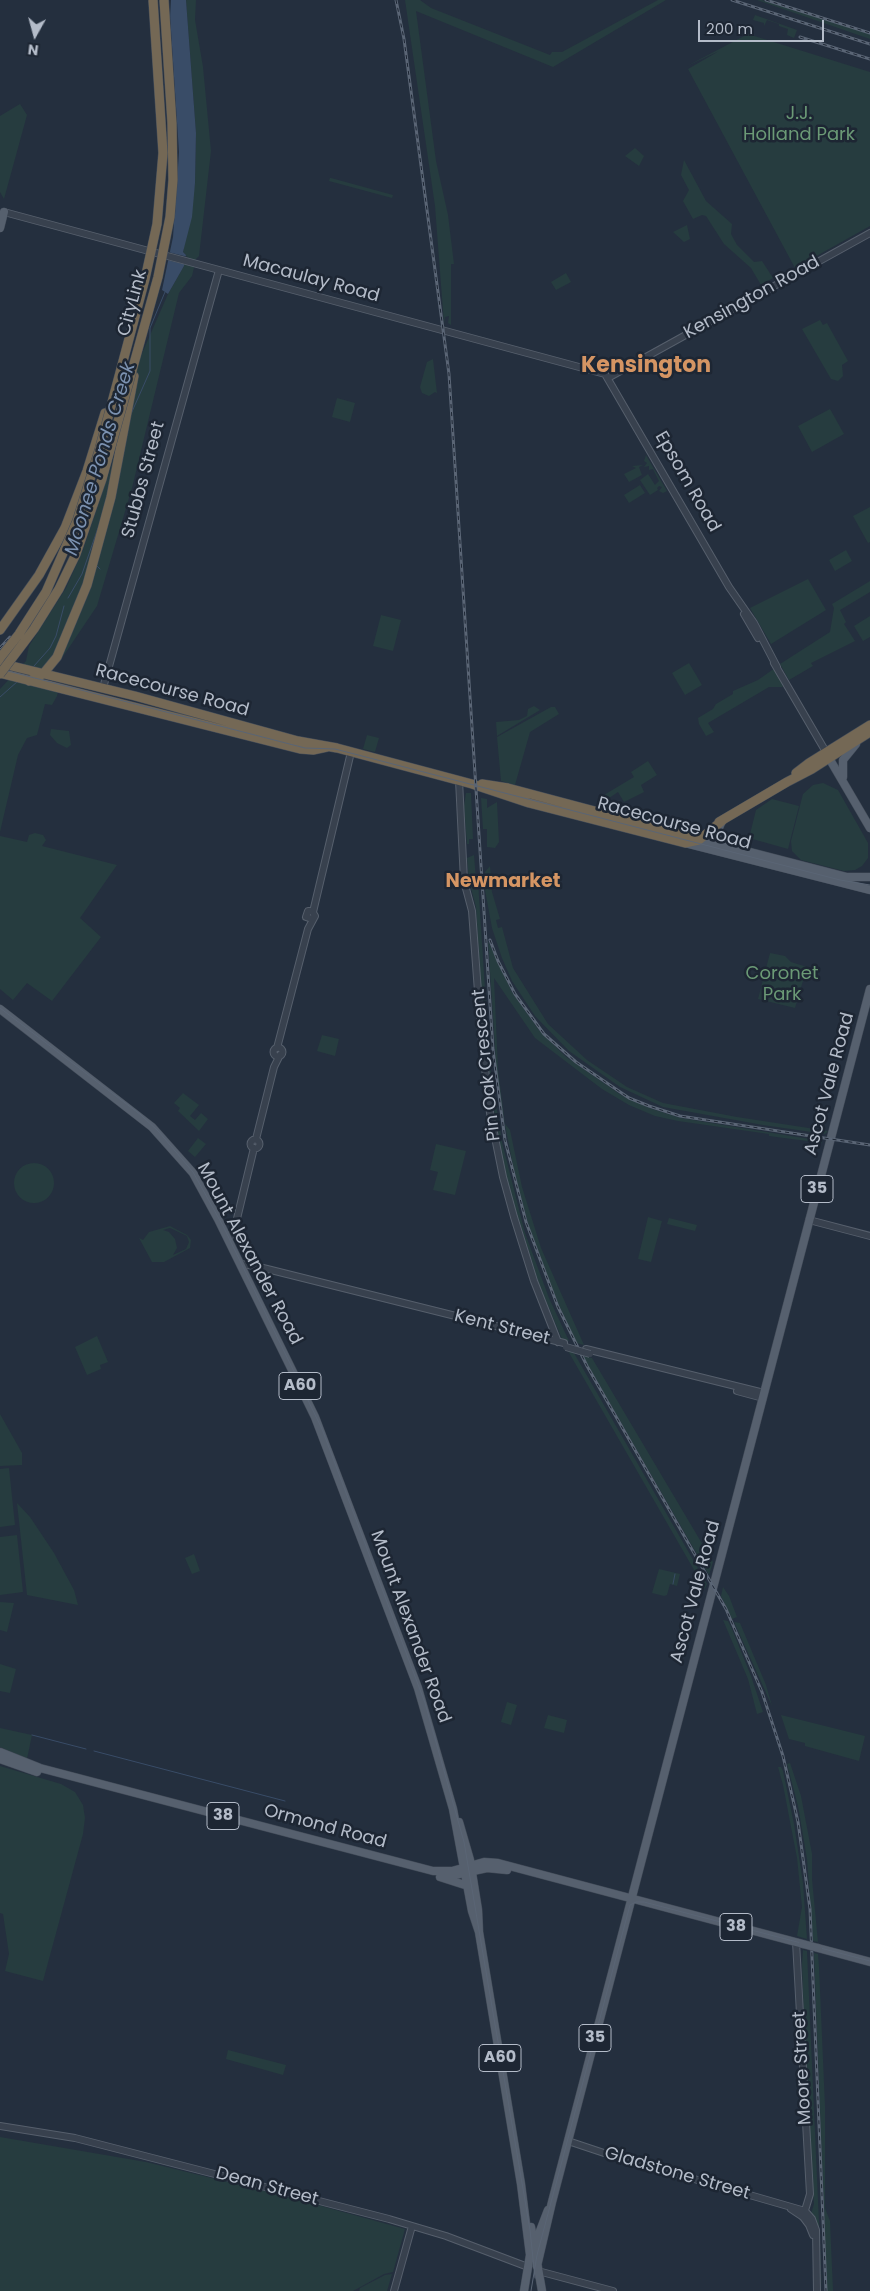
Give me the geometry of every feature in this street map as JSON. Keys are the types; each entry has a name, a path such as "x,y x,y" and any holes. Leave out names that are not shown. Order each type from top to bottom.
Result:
{"highway":[{"name":"CityLink","path":"0,658 19,634 46,592 74,530 85,499 156,234 161,190 162,129 153,0"},
{"name":"CityLink","path":"2,674 34,629 59,589 76,554 95,503 159,270 170,217 173,180 172,123 164,0"},
{"path":"29,681 54,663 87,585 103,531 142,334"},
{"path":"0,630 39,575 65,528 87,471 122,365"},
{"name":"Racecourse Road","path":"0,663 103,688 180,714 303,750 337,748 612,820 696,838"},
{"path":"54,663 56,674 61,679"},
{"name":"Racecourse Road","path":"2,674 99,698 180,714"},
{"name":"Stubbs Street","path":"99,698 103,688"},
{"path":"686,844 786,782 802,768 828,755 868,730"},
{"name":"Racecourse Road","path":"612,820 686,844"}],"main road":[{"path":"0,204 2,211 0,228"},
{"path":"845,784 842,769 843,760 868,730"},
{"name":"Epsom Road","path":"828,755 870,828"},
{"path":"719,844 716,835 723,821"},
{"name":"Racecourse Road","path":"696,838 870,890"},
{"name":"Racecourse Road","path":"686,844 847,877 870,878"},
{"name":"Ascot Vale Road","path":"533,2267 552,2202 870,989"},
{"name":"Mount Alexander Road","path":"0,1009 152,1126 193,1173 243,1268 312,1410 424,1703 453,1809 468,1868 521,2184 529,2248 533,2267 542,2291"},
{"name":"Ormond Road","path":"0,1752 40,1768 433,1870 452,1871 468,1868"},
{"name":"Ormond Road","path":"0,1759 43,1774 440,1877 468,1868"},
{"name":"Mount Alexander Road","path":"453,1809 464,1833 468,1854 468,1886 479,1932"},
{"path":"468,1854 488,1862"},
{"name":"38","path":"468,1868 488,1862 594,1888 631,1900 870,1962"},
{"name":"38","path":"468,1868 502,1869 593,1892 619,1896"},
{"path":"440,1877 468,1886"},
{"name":"Mount Alexander Road","path":"521,2184 534,2246"},
{"name":"Ascot Vale Road","path":"533,2267 534,2246 552,2202"},
{"name":"Mount Alexander Road","path":"524,2291 533,2267"}],"street":[{"name":"Macaulay Road","path":"2,211 602,374 608,378"},
{"name":"Kensington Road","path":"608,378 870,233"},
{"name":"Stubbs Street","path":"103,688 219,270"},
{"name":"Epsom Road","path":"608,378 738,602 754,623 776,667 828,755"},
{"path":"228,1239 234,1231 254,1148 260,1145 256,1140 277,1056 274,1051 280,1048 314,901 352,752"},
{"name":"Pin Oak Crescent","path":"459,780 464,882 471,903 481,1032 490,1113 503,1177 514,1217 534,1281 562,1344"},
{"path":"809,1220 870,1236"},
{"name":"Kent Street","path":"243,1268 258,1269 763,1396"},
{"name":"Moore Street","path":"799,1943 810,2194 806,2214"},
{"name":"Dean Street","path":"0,2126 75,2138 412,2226 533,2267 613,2291"},
{"name":"Gladstone Street","path":"568,2141 604,2154 786,2206 806,2214"},
{"path":"806,2214 814,2224 817,2291"},
{"path":"394,2291 412,2226"}],"green space":[{"path":"186,0 196,0 195,20 203,67 211,151 199,256 196,259 192,276 179,293 132,488 97,606 62,658 32,685 58,691 57,696 52,705 45,704 37,735 27,738 18,755 0,832 0,689 26,661 29,646 66,588 83,550 111,467 140,358 168,294 184,266 186,255 183,252 195,183 196,133"},
{"path":"405,0 420,0 431,8 550,55 552,52 562,52 658,0 666,0 553,67 416,11 436,161 448,215 454,264 451,264 451,325 448,323 449,316 445,317 444,324 435,206"},
{"path":"757,0 870,34 870,39"},
{"path":"755,15 797,30 794,38 787,35 788,29 779,26 779,24 767,20 764,26 764,23 753,20"},
{"name":"J.J. Holland Park","path":"748,34 870,72 870,226 795,268 688,69 719,51 687,66"},
{"path":"20,104 27,115 4,199 0,192 0,116"},
{"path":"635,148 644,156 639,166 625,156"},
{"path":"684,160 706,201 732,224 731,234 737,245 754,262 762,261 773,278 761,285 751,268 724,244 706,216 702,215 693,219 683,201 689,190 681,175"},
{"path":"330,178 393,195 392,198 329,181"},
{"path":"687,225 690,239 684,242 673,232"},
{"path":"566,273 571,282 556,290 551,282"},
{"path":"820,320 823,325 827,323 848,361 842,365 843,376 838,381 831,379 802,329"},
{"path":"433,359 437,393 435,392 429,396 422,393 420,387 427,362"},
{"path":"337,398 355,403 350,422 332,417"},
{"path":"830,409 844,434 812,452 798,426"},
{"path":"646,455 667,491 663,493 659,491 662,487 659,486 658,490 650,495 640,480 648,474 655,485 659,481 653,469 649,470 649,466 644,467 647,463 644,461"},
{"path":"643,465 639,467 642,475 629,482 624,474 636,468 632,466"},
{"path":"640,485 645,493 629,503 624,495"},
{"path":"870,507 870,542 868,543 853,516"},
{"path":"846,550 852,561 835,571 829,560"},
{"path":"808,579 826,610 771,644 750,608"},
{"path":"870,581 870,592 840,610 846,622 844,624 855,641 811,663 813,666 789,680 780,664 830,632 834,608 832,604"},
{"path":"381,615 401,620 393,651 373,646"},
{"path":"870,616 870,637 863,641 854,626"},
{"path":"689,663 702,685 685,695 672,673"},
{"path":"775,668 783,687 769,687 708,723 714,732 706,736 699,724 698,718 733,694 733,691 758,680"},
{"path":"534,706 540,710 497,736 496,722 519,720 527,716 528,709"},
{"path":"551,707 555,707 559,714 530,732 515,785 501,781 497,737"},
{"path":"51,729 69,731 71,745 67,748 57,743 50,735"},
{"path":"367,735 379,738 375,752 363,749"},
{"path":"648,761 657,775 641,785 644,792 624,802 618,792 609,798 608,808 597,805 599,798 634,777 631,772"},
{"path":"823,783 838,790 868,843 868,858 862,866 855,870 844,871 801,860 792,851 791,841 803,794 813,785"},
{"path":"466,793 471,793 473,839 469,839 469,844 467,844 464,806"},
{"path":"481,798 487,799 487,808 497,802 499,842 495,848 487,847 487,829 483,829"},
{"path":"772,799 799,806 788,849 749,838 756,810"},
{"path":"35,833 43,835 46,840 42,846 117,865 80,918 101,937 52,1001 27,983 13,1000 0,989 0,836 27,842 29,835"},
{"path":"474,855 476,880 478,881 490,1066 502,1142 525,1233 549,1298 569,1341 562,1339 539,1284 510,1192 499,1147 484,1035 476,907 469,881 467,858"},
{"path":"490,866 492,892 500,919 496,920 498,928 502,927 513,968 548,1024 587,1060 627,1087 663,1103 828,1131 825,1134 763,1125 663,1107 620,1087 569,1051 535,1016 512,981 502,958 492,928 485,890 485,872"},
{"path":"488,941 512,992 538,1029 565,1056 621,1095 652,1109 681,1118 822,1141 822,1143 769,1136 769,1134 678,1121 655,1116 629,1105 602,1089 535,1038 494,978 498,1070 505,1124 510,1130 522,1187 541,1248 584,1345 576,1343 552,1290 529,1227 515,1175 502,1110 497,1079"},
{"name":"Coronet Park","path":"770,953 785,956 791,962 807,967 795,1008 758,999"},
{"path":"322,1035 339,1039 335,1056 317,1051"},
{"path":"183,1093 199,1105 190,1116 195,1120 201,1113 208,1119 199,1131 178,1111 180,1108 174,1103"},
{"path":"198,1138 206,1144 195,1157 188,1151"},
{"path":"436,1144 466,1151 455,1195 433,1190 438,1172 430,1170"},
{"path":"38,1163 45,1166 51,1172 54,1183 53,1191 45,1200 38,1203 30,1203 23,1200 15,1191 14,1179 17,1172 26,1164"},
{"path":"648,1217 662,1221 651,1262 638,1259"},
{"path":"669,1218 697,1225 695,1231 667,1224"},
{"path":"170,1226 187,1235 191,1240 190,1248 164,1262 152,1262 139,1238 143,1240 149,1232","holes":["170,1228 187,1236 189,1242 186,1249 173,1255 177,1248 175,1239 169,1232 163,1230"]},
{"path":"97,1336 108,1362 100,1365 101,1369 87,1375 75,1347"},
{"path":"568,1351 574,1353 707,1584 705,1589"},
{"path":"582,1355 592,1358 713,1562 709,1575"},
{"path":"0,1414 22,1453 22,1465 0,1466"},
{"path":"9,1468 15,1525 0,1527 0,1469"},
{"path":"17,1503 30,1517 54,1553 74,1590 78,1605 27,1595"},
{"path":"17,1535 23,1592 0,1595 0,1537"},
{"path":"194,1554 200,1571 192,1574 185,1558"},
{"path":"659,1569 680,1574 677,1586 670,1584 667,1595 664,1596 652,1593"},
{"path":"723,1587 729,1596 737,1617 732,1619 721,1596"},
{"path":"0,1602 14,1603 7,1632 0,1630"},
{"path":"723,1620 728,1621 732,1629 763,1712 757,1714 748,1679"},
{"path":"734,1622 740,1623 766,1685 772,1706"},
{"path":"0,1664 16,1669 10,1693 0,1691"},
{"path":"507,1702 517,1705 511,1725 501,1722"},
{"path":"548,1715 567,1720 564,1733 544,1728"},
{"path":"781,1715 865,1736 859,1761 805,1746 805,1743 789,1739"},
{"path":"0,1728 32,1735 27,1759 0,1747"},
{"path":"790,1763 801,1796 812,1854 812,1879 818,1942 813,1941 807,1859 798,1806 787,1764"},
{"path":"0,1766 61,1784 75,1792 83,1805 85,1818 83,1834 43,1981 5,1971 9,1954 3,1914 0,1913"},
{"path":"778,1767 781,1767 783,1771 794,1824 803,1883 807,1939 797,1936 802,1907 797,1858"},
{"path":"803,1950 807,1951 822,2291 817,2228 811,2214 814,2204 807,2107"},
{"path":"814,1953 818,1954 819,1967 825,2106 825,2208 830,2221 833,2291 827,2291"},
{"path":"228,2050 286,2065 283,2075 226,2059"},
{"path":"0,2137 146,2162 281,2195 405,2229 393,2272 384,2274 353,2291 0,2291"},
{"path":"392,2274 387,2291 359,2291 360,2288 385,2275"}],"water":[{"path":"171,0 186,0 196,133 192,217 183,252 186,255 184,266 168,294 162,290 173,237 177,180 170,19"}],"pier":[{"path":"169,0 179,152 175,214 171,236"},
{"path":"170,239 168,252 188,257 187,265 167,260 160,291"}],"waterway":[{"name":"Moonee Ponds Creek","path":"131,414 150,371 150,328 165,292"},
{"name":"Moonee Ponds Creek","path":"68,598 82,574 98,528"},
{"path":"96,565 100,569"},
{"name":"Moonee Ponds Creek","path":"34,666 50,648 56,636 64,606"},
{"name":"Moonee Ponds Creek","path":"0,697 18,681"},
{"path":"673,1584 675,1574"},
{"path":"32,1735 86,1749"},
{"path":"94,1751 285,1801"}],"tram line":[{"path":"0,669 305,748 335,749 840,880 870,885"},
{"path":"0,1008 141,1115 159,1132 193,1172 223,1226 322,1429 425,1703 464,1842 530,2230 535,2278"},
{"path":"531,2291 537,2255 630,1905 636,1902 644,1902 870,1961"}],"railway":[{"path":"396,0 404,39 449,374 493,1050 505,1140 526,1222 558,1307 587,1366 726,1609 762,1692 783,1756 798,1822 810,1909 826,2291"},
{"path":"732,0 870,44"},
{"path":"766,0 870,33"},
{"path":"800,37 870,59"},
{"path":"0,648 10,637"},
{"path":"490,940 498,961 515,994 544,1034 576,1062 629,1098 680,1116 870,1145"}],"district":[{"name":"Kensington","path":"646,366"},
{"name":"Newmarket","path":"503,882"}]}
